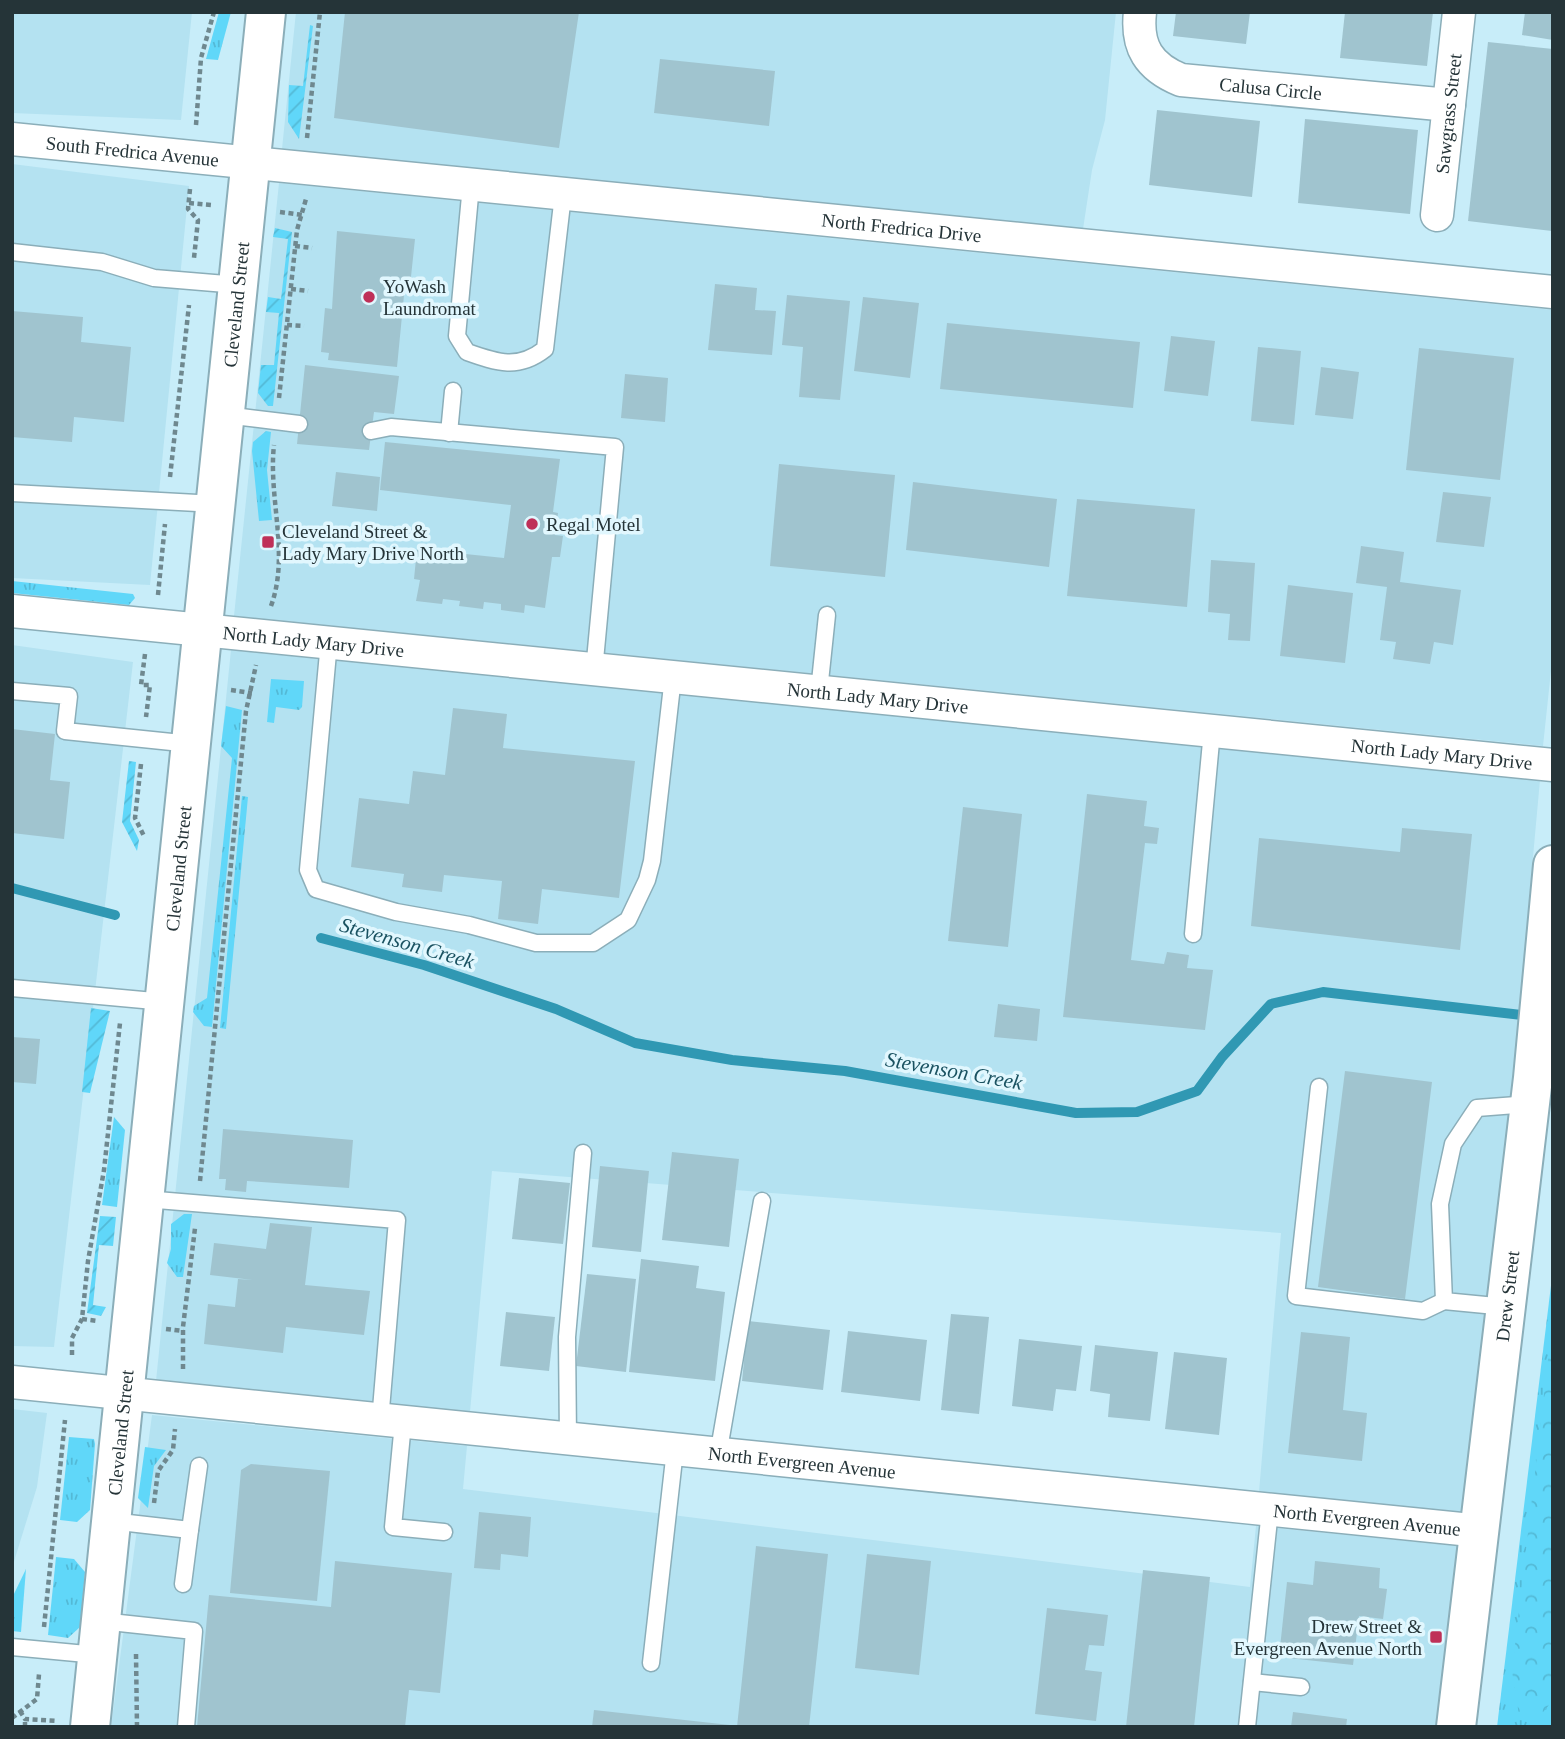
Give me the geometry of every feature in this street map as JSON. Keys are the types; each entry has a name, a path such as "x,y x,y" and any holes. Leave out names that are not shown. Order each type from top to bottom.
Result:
{"street":[{"name":"Cleveland Street","path":"90,1727 266,12"},
{"name":"Calusa Circle","path":"1140,12 1141,46 1148,59 1162,73 1181,80 1449,105"},
{"name":"Sawgrass Street","path":"1437,215 1459,12"},
{"name":"South Fredrica Avenue","path":"12,139 251,161"},
{"name":"North Fredrica Drive","path":"251,161 563,195 1553,292"},
{"name":"North Lady Mary Drive","path":"12,611 1553,765"},
{"name":"Drew Street","path":"1456,1727 1507,1307 1551,883"},
{"name":"North Evergreen Avenue","path":"12,1382 1481,1531"}],"lane":[{"path":"471,185 457,337 467,352 509,362 528,362 545,349 563,195"},
{"path":"12,252 102,262 154,278 239,285"},
{"path":"449,433 453,391"},
{"path":"225,415 299,424"},
{"path":"371,431 391,428 615,447 594,671"},
{"path":"12,493 216,504"},
{"path":"819,691 827,614"},
{"path":"330,642 308,870 316,889 396,912 469,925 536,943 593,943 628,920 648,880 652,861 673,677"},
{"path":"12,691 69,696 65,731 191,744"},
{"path":"1193,934 1212,731"},
{"path":"12,988 165,1002"},
{"path":"1320,1087 1296,1296 1423,1311 1444,1301 1507,1307"},
{"path":"1444,1301 1440,1204 1453,1144 1477,1108 1531,1091"},
{"path":"568,1439 567,1337 583,1153"},
{"path":"145,1199 397,1220 391,1422 393,1527 444,1532"},
{"path":"718,1455 762,1201"},
{"path":"651,1663 675,1450"},
{"path":"183,1584 199,1466"},
{"path":"1247,1727 1270,1510"},
{"path":"111,1521 190,1531"},
{"path":"12,1647 42,1650 99,1638 138,1625 194,1631 186,1727"},
{"path":"1252,1682 1301,1687"}],"path":[{"path":"148,843 135,818 150,685 141,684 149,624 152,609 157,603 198,220 188,209 201,58 214,12"},
{"path":"151,1526 158,1471 173,1450 190,1247 197,1203 246,711 254,685 261,635 277,590 280,558 271,469 297,230 305,209 320,12"},
{"path":"295,246 312,248"},
{"path":"291,289 308,291"},
{"path":"287,325 304,326"},
{"path":"12,1718 37,1699 72,1338 80,1326 104,1170 122,998"},
{"path":"137,1727 138,1625"},
{"path":"24,1727 25,1719"}],"shaded area":[{"path":"12,12 192,12 181,120 12,113"},
{"path":"296,12 1116,12 1105,120 1092,170 1083,229 282,149"},
{"path":"12,164 189,186 150,585 12,578"},
{"path":"279,183 1553,310 1553,652 1543,746 234,616"},
{"path":"12,645 133,662 54,1347 12,1346"},
{"path":"231,650 1540,780 1513,1076 1463,1512 1259,1492 1281,1233 492,1171 470,1412 156,1381"},
{"path":"12,1409 47,1413 37,1487 12,1568"},
{"path":"152,1415 467,1446 463,1489 1250,1587 1256,1526 1459,1546 1436,1727 111,1727"}],"green space":[{"path":"219,12 231,12 218,60 206,59"},
{"path":"310,25 313,26 299,139 288,122 289,85 303,86"},
{"path":"275,228 292,232 273,406 268,406 258,393 261,365 274,365 279,313 266,312 268,297 281,299 288,239 273,237"},
{"path":"266,431 271,432 267,470 272,520 259,521 252,451 253,442"},
{"path":"12,581 133,594 135,598 129,605 12,593"},
{"path":"271,679 304,681 302,707 299,710 276,707 274,723 267,722"},
{"path":"226,706 242,710 212,1027 204,1026 193,1012 194,1006 207,998 232,758 221,746"},
{"path":"129,761 136,762 130,821 139,840 137,851 122,822"},
{"path":"242,796 248,797 226,1029 220,1028"},
{"path":"91,1008 110,1011 90,1093 82,1092"},
{"path":"114,1117 125,1130 117,1207 102,1205"},
{"path":"184,1214 192,1214 183,1277 177,1277 167,1263 171,1249 171,1224"},
{"path":"100,1216 116,1217 113,1246 99,1245 93,1305 106,1307 101,1316 87,1313"},
{"path":"1553,1269 1553,1727 1497,1727"},
{"path":"1553,1317 1553,1700 1536,1721 1519,1715 1512,1671"},
{"path":"69,1437 94,1439 95,1444 90,1510 77,1522 60,1520"},
{"path":"145,1447 166,1450 154,1466 148,1508 138,1498"},
{"path":"56,1557 74,1559 85,1572 80,1627 68,1638 48,1635"},
{"path":"26,1569 21,1632 12,1631 12,1598"}],"building":[{"path":"345,12 579,12 559,148 334,118"},
{"path":"1176,12 1250,12 1246,44 1173,36"},
{"path":"1345,12 1433,12 1427,66 1340,58"},
{"path":"1525,12 1553,12 1553,40 1522,35"},
{"path":"1488,42 1553,49 1552,231 1468,221"},
{"path":"660,59 775,71 769,126 654,113"},
{"path":"1157,110 1260,121 1252,197 1149,185"},
{"path":"1305,119 1418,130 1410,214 1298,203"},
{"name":"YoWash Laundromat","path":"337,231 415,239 410,286 405,285 397,367 328,360 329,353 321,352 325,308 332,309"},
{"path":"715,284 757,288 755,310 776,311 772,355 708,350"},
{"path":"787,295 850,301 840,400 799,397 803,347 782,345"},
{"path":"863,297 919,303 910,378 854,371"},
{"path":"12,311 83,317 81,342 131,347 124,422 74,417 72,442 12,437"},
{"path":"947,323 1140,342 1133,408 940,389"},
{"path":"1171,336 1215,341 1208,396 1164,391"},
{"path":"1258,347 1301,351 1294,425 1251,421"},
{"path":"1419,348 1514,358 1500,480 1406,470"},
{"path":"305,365 399,376 394,414 374,412 369,450 297,444"},
{"path":"1321,367 1359,372 1353,419 1315,415"},
{"path":"625,374 668,378 665,422 621,418"},
{"name":"Regal Motel","path":"385,442 560,459 553,512 558,513 555,535 563,536 560,557 552,557 545,608 525,605 524,613 501,610 501,604 484,602 483,609 459,606 460,601 443,599 442,604 416,601 420,580 414,579 417,549 504,558 511,505 380,490"},
{"path":"779,464 895,475 885,577 770,566"},
{"path":"336,472 380,477 377,511 332,506"},
{"path":"913,482 1057,499 1049,567 906,550"},
{"path":"1443,492 1491,497 1484,547 1436,542"},
{"path":"1077,499 1195,509 1187,607 1067,596"},
{"path":"1361,546 1404,552 1400,582 1461,590 1453,645 1434,642 1430,664 1393,659 1396,642 1380,640 1387,587 1356,583"},
{"path":"1211,560 1255,563 1250,641 1228,640 1230,614 1208,612"},
{"path":"1288,585 1353,593 1345,663 1280,656"},
{"path":"453,708 507,714 503,748 635,761 619,898 542,889 538,924 498,919 502,881 444,875 442,892 402,887 404,874 351,867 359,798 409,804 413,771 445,775"},
{"path":"12,729 55,734 50,780 70,782 64,839 12,833"},
{"path":"1087,794 1147,801 1144,826 1159,828 1157,844 1145,843 1131,960 1164,964 1167,952 1189,955 1187,968 1213,970 1205,1030 1063,1017"},
{"path":"963,807 1022,814 1008,947 948,941"},
{"path":"1402,828 1472,834 1460,950 1251,926 1259,838 1400,852"},
{"path":"998,1004 1040,1009 1037,1041 994,1037"},
{"path":"12,1037 40,1039 36,1084 12,1082"},
{"path":"1345,1071 1432,1082 1405,1299 1318,1287"},
{"path":"223,1129 353,1140 349,1188 247,1181 246,1192 225,1190 226,1179 219,1179"},
{"path":"672,1152 739,1159 729,1247 662,1240"},
{"path":"600,1166 649,1171 641,1252 592,1247"},
{"path":"519,1178 570,1183 563,1244 512,1239"},
{"path":"270,1223 312,1227 305,1285 370,1291 364,1335 286,1327 283,1353 204,1344 208,1304 235,1307 238,1279 253,1280 210,1275 214,1243 266,1249"},
{"path":"641,1259 699,1266 696,1288 725,1292 715,1381 629,1372"},
{"path":"587,1274 636,1279 626,1372 576,1366"},
{"path":"506,1312 555,1317 549,1371 500,1366"},
{"path":"951,1314 989,1317 979,1414 941,1410"},
{"path":"748,1321 830,1330 823,1390 742,1381"},
{"path":"848,1331 927,1340 920,1401 841,1392"},
{"path":"1301,1332 1350,1337 1343,1410 1367,1413 1362,1461 1288,1453"},
{"path":"1019,1339 1082,1346 1076,1391 1056,1389 1053,1411 1012,1406"},
{"path":"1095,1345 1158,1352 1150,1421 1108,1417 1110,1394 1090,1391"},
{"path":"1174,1352 1227,1358 1219,1435 1165,1429"},
{"path":"251,1464 330,1471 317,1601 230,1593 241,1470"},
{"path":"479,1512 531,1517 528,1557 501,1554 500,1570 474,1568"},
{"path":"756,1546 828,1554 809,1727 737,1727"},
{"path":"867,1554 931,1561 919,1675 855,1668"},
{"path":"335,1561 452,1573 440,1693 409,1690 405,1727 197,1727 209,1595 331,1607"},
{"path":"1315,1561 1380,1568 1379,1588 1387,1589 1383,1619 1359,1616 1353,1665 1279,1657 1287,1582 1313,1585"},
{"path":"1143,1570 1210,1577 1194,1727 1126,1727"},
{"path":"1047,1608 1108,1615 1104,1646 1089,1645 1085,1670 1102,1672 1096,1721 1035,1714"},
{"path":"594,1710 730,1725 730,1727 592,1727"},
{"path":"1293,1712 1347,1719 1346,1727 1291,1727"}],"waterway":[{"name":"Stevenson Creek","path":"12,888 115,915"},
{"name":"Stevenson Creek","path":"321,938 424,965 556,1009 635,1043 732,1060 845,1071 1076,1113 1137,1112 1197,1091 1222,1057 1271,1004 1323,992 1530,1016"}],"place":[{"name":"YoWash Laundromat","path":"369,297"},
{"name":"Regal Motel","path":"532,524"},
{"name":"Cleveland Street & Lady Mary Drive North","path":"268,542"},
{"name":"Drew Street & Evergreen Avenue North","path":"1436,1637"}]}
